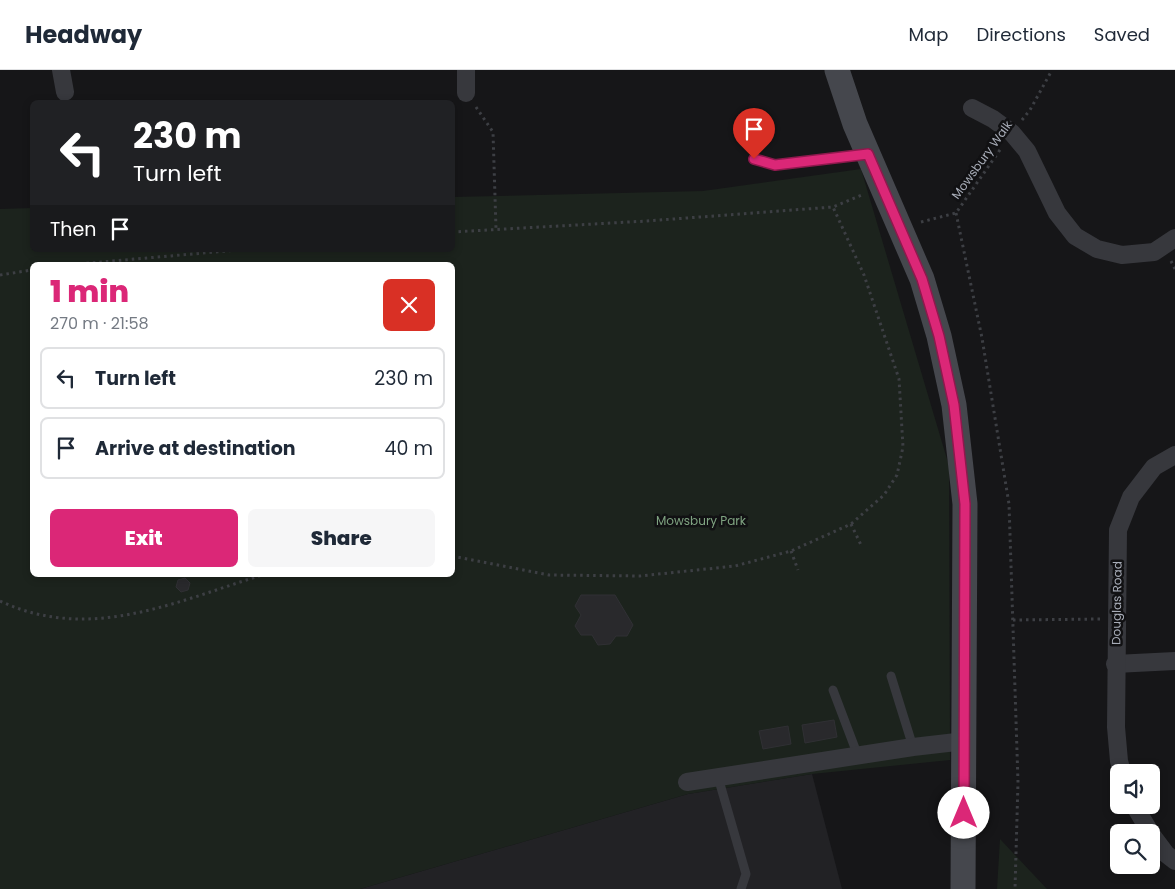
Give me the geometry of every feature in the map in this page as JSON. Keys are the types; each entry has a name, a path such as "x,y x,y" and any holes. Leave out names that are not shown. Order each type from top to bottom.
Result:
{"main road":[{"path":"837,70 855,124 922,279 939,336 954,405 965,504 963,887"}],"street":[{"path":"61,70 65,92"},
{"path":"466,70 466,93"},
{"path":"972,108 993,119 1012,133 1027,151 1057,214 1075,236 1097,249 1122,256 1154,252 1175,238"},
{"name":"Douglas Road","path":"1121,764 1116,728 1115,664 1118,530 1131,497 1154,467 1175,455"},
{"path":"1115,664 1175,661"},
{"path":"687,782 913,747 965,741"},
{"path":"1160,846 1166,854 1175,861"}],"lane":[{"path":"754,159 775,165 868,154"},
{"path":"891,676 913,747"},
{"path":"833,690 858,756"},
{"path":"718,777 746,874 740,889"}],"path":[{"name":"Mowsbury Walk","path":"901,227 956,213 1030,110 1052,70"},
{"path":"466,93 494,132 496,229"},
{"path":"455,232 647,221 833,207 883,186"},
{"path":"455,557 549,575 640,576 735,566 791,551 851,524 884,495 897,475 903,446 899,379 864,275 833,207"},
{"path":"956,213 982,338 1009,504 1018,782 1015,889"},
{"path":"101,262 215,252"},
{"path":"0,275 30,270"},
{"path":"851,524 861,545"},
{"path":"791,551 798,570"},
{"path":"0,601 22,611 78,621 136,614 256,577"},
{"path":"1013,620 1116,619"}],"shaded area":[{"path":"812,774 842,889 360,889 688,794"}],"green space":[{"name":"Mowsbury Park","path":"861,169 949,466 950,760 812,774 688,794 360,889 0,889 0,209 30,208 30,252 455,252 455,197 703,191"},
{"path":"1000,839 1047,889 997,889"}],"building":[{"path":"185,578 190,583 188,590 181,592 176,587 178,580"},
{"path":"581,595 615,595 633,625 627,636 616,636 610,644 598,645 592,635 581,635 575,626 581,615 575,606"},
{"path":"834,720 837,737 805,743 802,725"},
{"path":"788,726 791,744 763,749 759,731"}],"route":[{"path":"754,159 775,165 868,154 922,279 939,336 954,405 965,504 964,813"}]}
